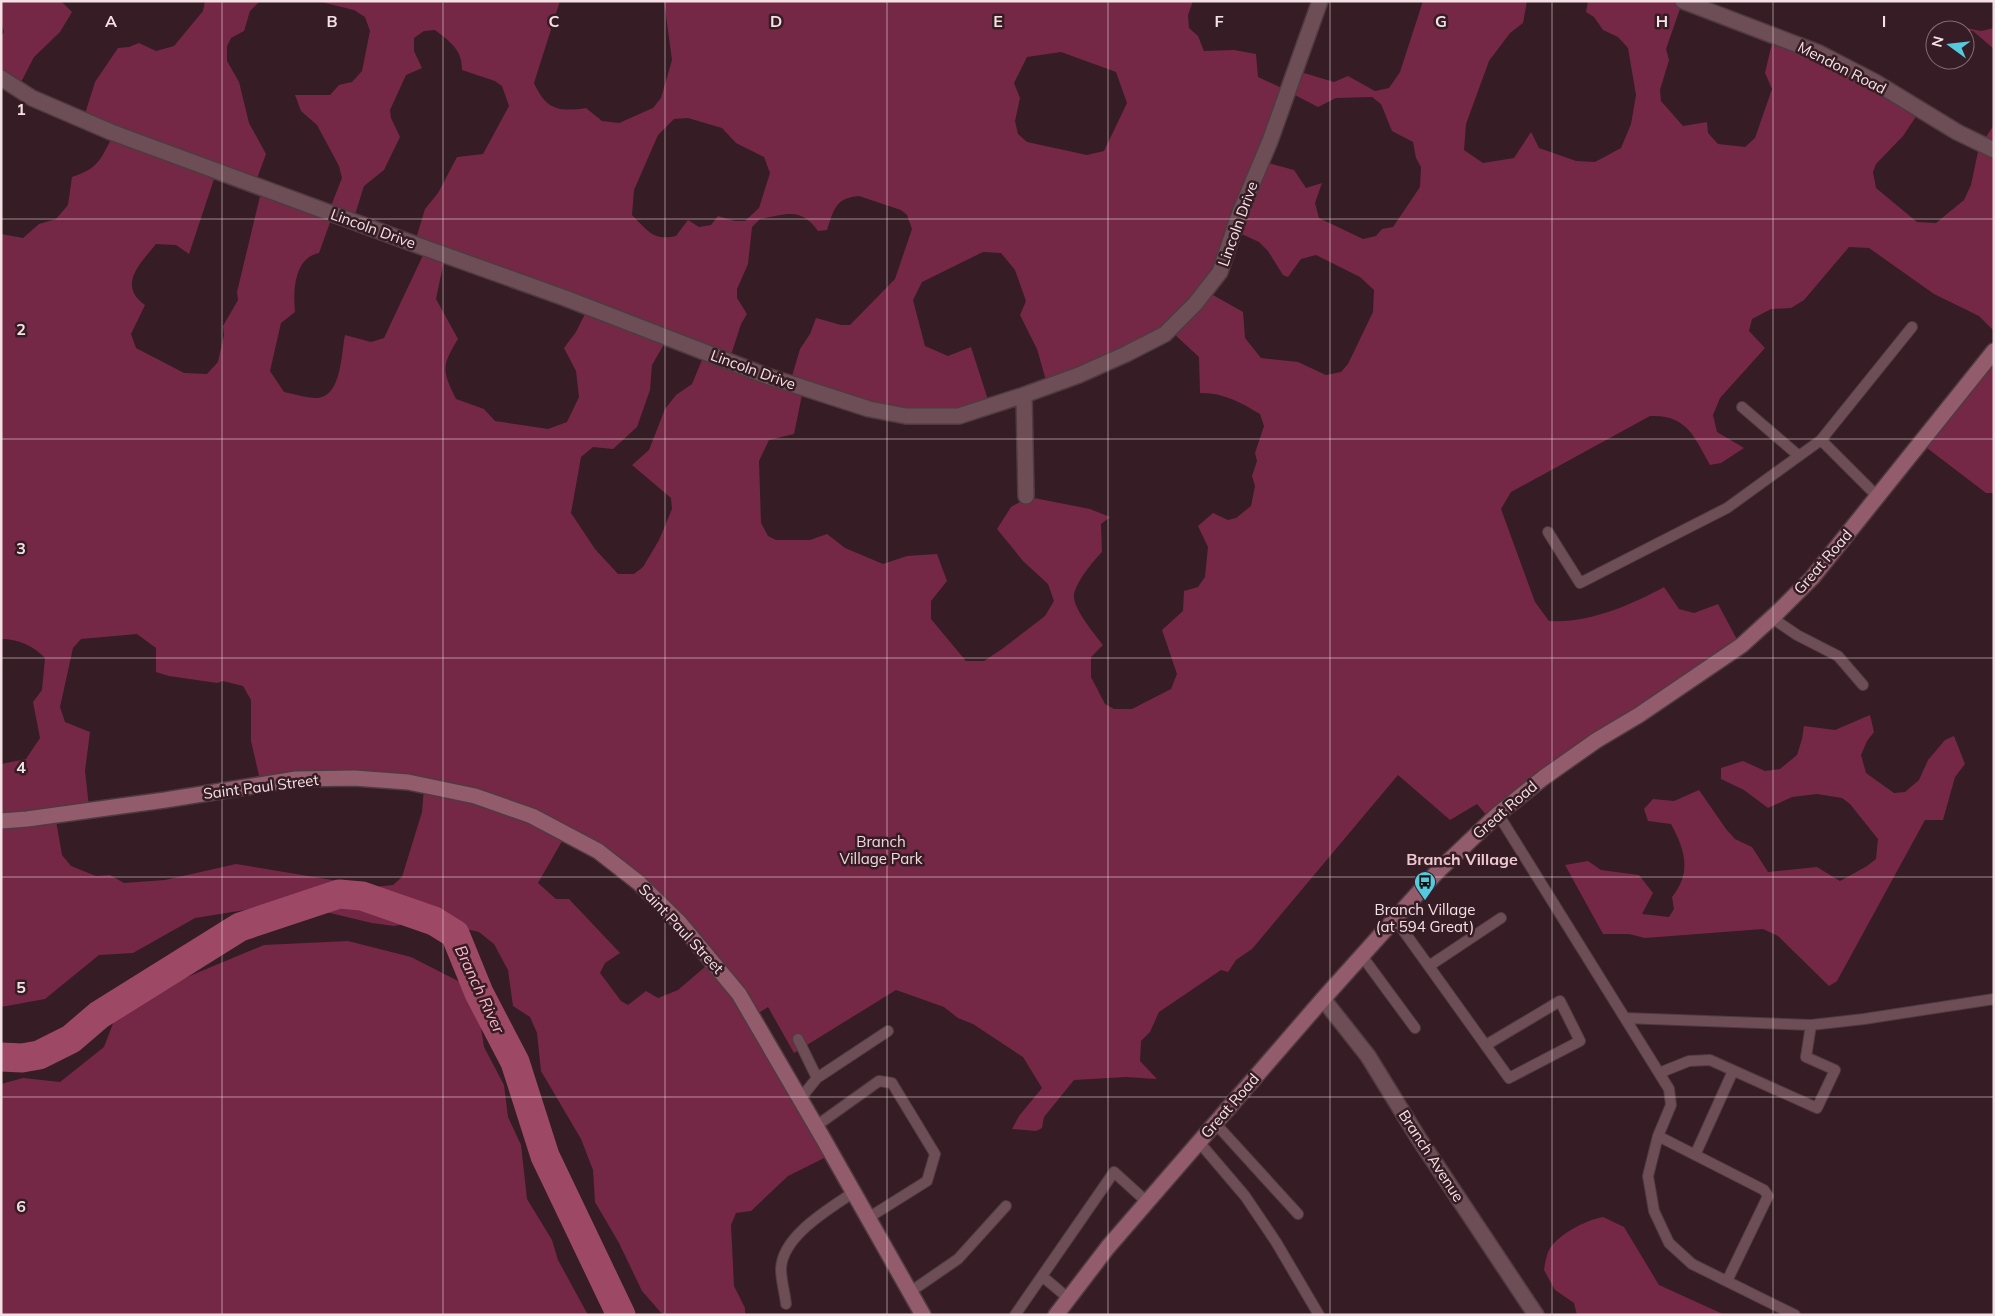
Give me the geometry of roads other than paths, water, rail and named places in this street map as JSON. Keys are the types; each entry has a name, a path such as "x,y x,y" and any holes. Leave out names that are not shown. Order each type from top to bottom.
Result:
{"main road":[{"name":"Great Road","path":"1056,1315 1108,1247 1146,1202 1323,999 1437,872 1498,814 1543,778 1640,715 1742,644 1772,618 1812,578 1994,351"},
{"name":"Saint Paul Street","path":"1,820 27,819 296,780 354,778 408,782 475,796 532,816 598,851 639,883 679,922 739,994 923,1315"}],"street":[{"name":"Lincoln Drive","path":"1,78 32,98 111,132 565,298 823,396 869,410 915,416 959,416 1079,375 1126,354 1165,334 1195,304 1220,272 1320,1"},
{"name":"Mendon Road","path":"1683,1 1820,53 1875,82 1957,132 1994,150"},
{"path":"1024,395 1026,496"},
{"name":"Branch Avenue","path":"1323,999 1368,1056 1419,1139 1536,1315"}],"lane":[{"path":"1548,532 1580,583 1728,508 1821,440 1912,327"},
{"path":"1742,407 1799,456"},
{"path":"1821,440 1878,497"},
{"path":"1772,618 1797,635 1838,656 1863,685"},
{"path":"1498,814 1669,1089 1671,1105 1658,1136 1648,1176 1654,1211 1669,1243 1692,1264 1795,1315"},
{"path":"1429,966 1501,918"},
{"path":"1395,919 1509,1078 1580,1041 1560,1001 1486,1045"},
{"path":"1362,956 1415,1028"},
{"path":"1625,1018 1811,1025 1994,999"},
{"path":"1659,1073 1689,1060 1710,1060 1818,1108 1835,1070 1806,1057 1811,1025"},
{"path":"800,1100 817,1078 888,1031"},
{"path":"798,1039 817,1078"},
{"path":"1694,1154 1733,1070"},
{"path":"816,1126 879,1081 892,1083 935,1154 927,1181 868,1218"},
{"path":"1215,1124 1298,1214"},
{"path":"1658,1136 1764,1190 1768,1196 1727,1281"},
{"path":"1199,1142 1245,1196 1276,1242 1319,1315"},
{"path":"1015,1315 1114,1172 1146,1202"},
{"path":"786,1304 781,1268 786,1251 796,1235 821,1214 854,1192"},
{"path":"910,1292 958,1259 1006,1206"},
{"path":"1042,1276 1068,1298"}],"waterway":[{"name":"Branch River","path":"1,1057 22,1058 39,1055 71,1039 99,1015 240,927 339,894 362,896 434,921 455,934 479,993 515,1062 545,1156 621,1315"}],"place":[{"name":"Branch Village (at 594 Great)","path":"1425,901"}],"district":[{"name":"Branch Village","path":"1462,859"}],"park label":[{"name":"Branch Village Park","path":"881,850"}]}
